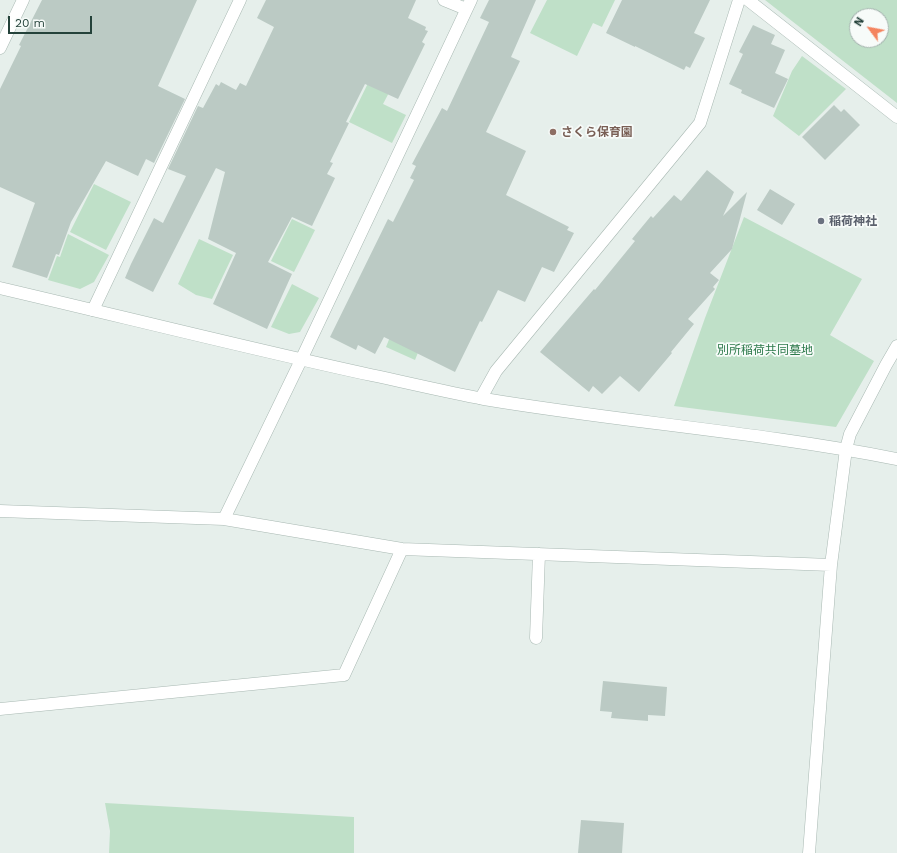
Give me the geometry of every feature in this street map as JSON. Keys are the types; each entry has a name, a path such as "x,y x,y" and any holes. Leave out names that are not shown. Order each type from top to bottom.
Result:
{"street":[{"path":"0,48 23,0"},
{"path":"93,310 240,0"},
{"path":"224,519 301,360 468,5 444,0"},
{"path":"481,398 496,371 700,123 739,0"},
{"path":"748,0 897,117"},
{"path":"0,288 301,360 481,398 584,414 846,449 897,459"},
{"path":"809,853 831,565 846,449 850,434 897,346"},
{"path":"0,511 224,519 402,549 831,565"},
{"path":"0,709 344,675 402,549"},
{"path":"536,638 539,554"}],"green space":[{"path":"547,0 615,0 602,27 593,23 577,56 530,33"},
{"path":"765,0 897,0 897,103"},
{"path":"802,56 846,89 799,136 773,116 792,71"},
{"path":"371,77 392,87 383,104 406,115 392,143 349,122"},
{"path":"94,184 131,202 106,250 70,232"},
{"name":"別所稲荷共同墓地","path":"744,217 862,279 830,335 874,361 836,427 674,406 705,318"},
{"path":"292,219 315,230 294,272 271,261"},
{"path":"68,234 109,255 94,282 80,289 48,280 57,256 60,257"},
{"path":"199,239 233,255 212,299 196,295 178,284"},
{"path":"292,284 319,298 300,332 289,334 271,327"},
{"path":"396,322 425,335 415,360 386,347"},
{"path":"105,803 354,817 354,853 109,853 110,831"}],"building":[{"path":"42,0 197,0 158,86 185,99 154,163 146,159 138,176 106,161 71,222 59,255 56,254 47,278 12,267 35,203 0,187 0,89 21,46 19,45"},
{"path":"266,0 416,0 408,18 426,27 425,30 428,31 422,42 425,44 398,99 365,84 346,122 349,123 330,162 333,163 327,174 335,178 312,226 292,217 268,262 292,274 267,329 213,304 236,253 208,239 225,172 216,168 153,292 125,278 154,218 163,223 186,176 168,169 198,106 203,108 216,84 219,86 221,82 236,90 240,83 246,86 274,27 257,18"},
{"path":"489,0 536,0 511,57 520,61 486,132 526,151 506,195 569,227 567,230 574,233 554,272 542,267 525,302 498,290 482,322 480,321 455,372 384,337 375,354 358,345 356,350 330,337 388,219 393,222 414,180 410,178 416,166 412,164 442,108 447,111 489,22 480,18"},
{"path":"622,0 710,0 694,33 705,38 690,68 686,66 684,70 606,33"},
{"path":"753,25 775,35 771,44 785,50 775,73 788,79 774,108 741,93 742,90 729,84 743,54 739,52"},
{"path":"834,105 841,112 844,109 860,125 825,160 802,137"},
{"path":"707,170 734,192 723,216 747,192 732,249 710,273 719,280 713,287 715,289 688,319 694,324 639,392 620,376 602,394 593,386 589,392 540,352 594,289 595,290 635,241 632,239 651,216 653,218 674,195 681,201"},
{"path":"770,189 795,204 782,225 757,210"},
{"path":"603,681 667,687 665,716 648,715 648,721 611,718 612,712 600,711"},
{"path":"581,820 624,823 622,853 578,853"}],"place":[{"name":"さくら保育園","path":"553,132"},
{"name":"稲荷神社","path":"821,221"}]}
